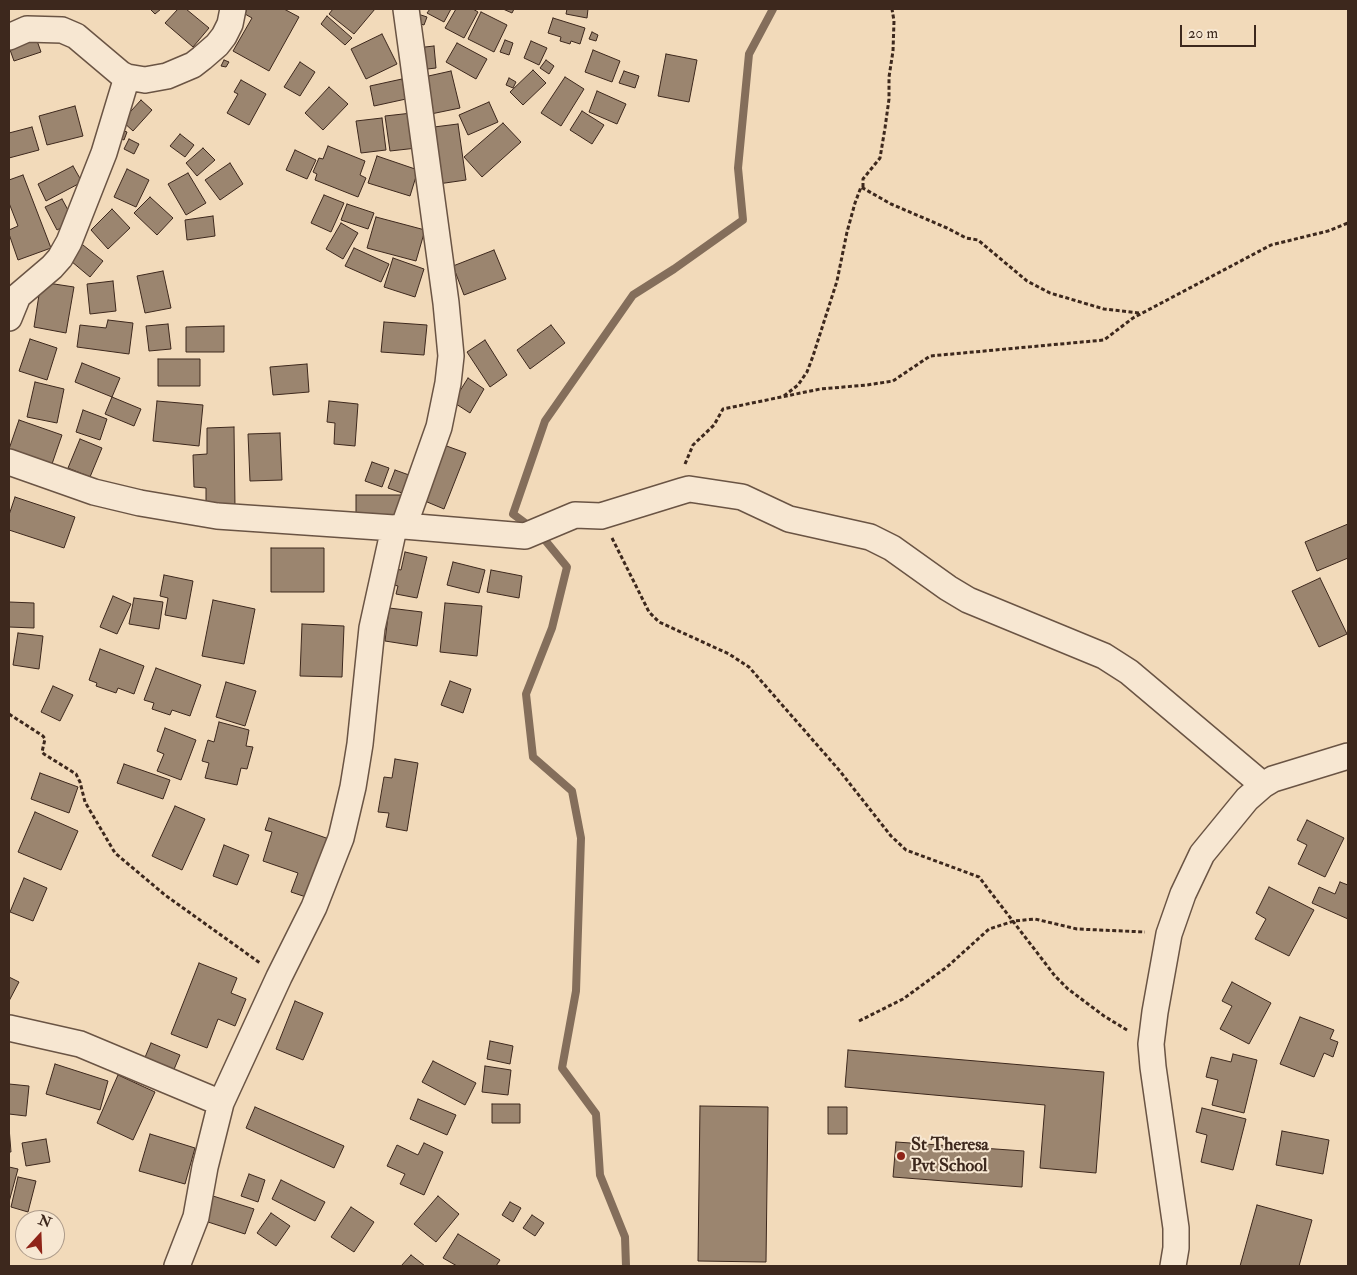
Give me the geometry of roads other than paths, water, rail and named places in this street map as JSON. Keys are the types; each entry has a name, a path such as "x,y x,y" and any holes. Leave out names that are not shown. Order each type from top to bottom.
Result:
{"street":[{"path":"9,37 20,31 34,28 62,30 76,36 121,74 145,80 161,77 193,65 221,40 230,24 233,9"},
{"path":"178,1266 196,1217 204,1166 221,1103 328,874 341,838 347,817 360,744 372,628 399,527 439,427 448,383 451,356 446,303 406,9"},
{"path":"9,318 18,296 52,267 60,258 69,242 104,152 127,77"},
{"path":"9,462 94,492 140,503 217,516 526,536 575,515 601,516 680,491 689,490 742,497 789,519 870,537 892,548 968,600 1117,663 1263,785"},
{"path":"1173,1266 1176,1248 1176,1228 1151,1044 1169,934 1183,894 1202,854 1247,799 1263,785 1273,780 1348,756"},
{"path":"9,1028 80,1044 221,1103"}],"waterway":[{"path":"626,1266 625,1237 600,1175 596,1114 562,1068 576,991 581,838 572,791 533,757 526,694 552,628 567,567 540,534 513,514 545,421 633,295 674,269 743,220 738,168 749,54 773,9"}],"place":[{"name":"St Theresa Pvt School","path":"901,1156"}]}
